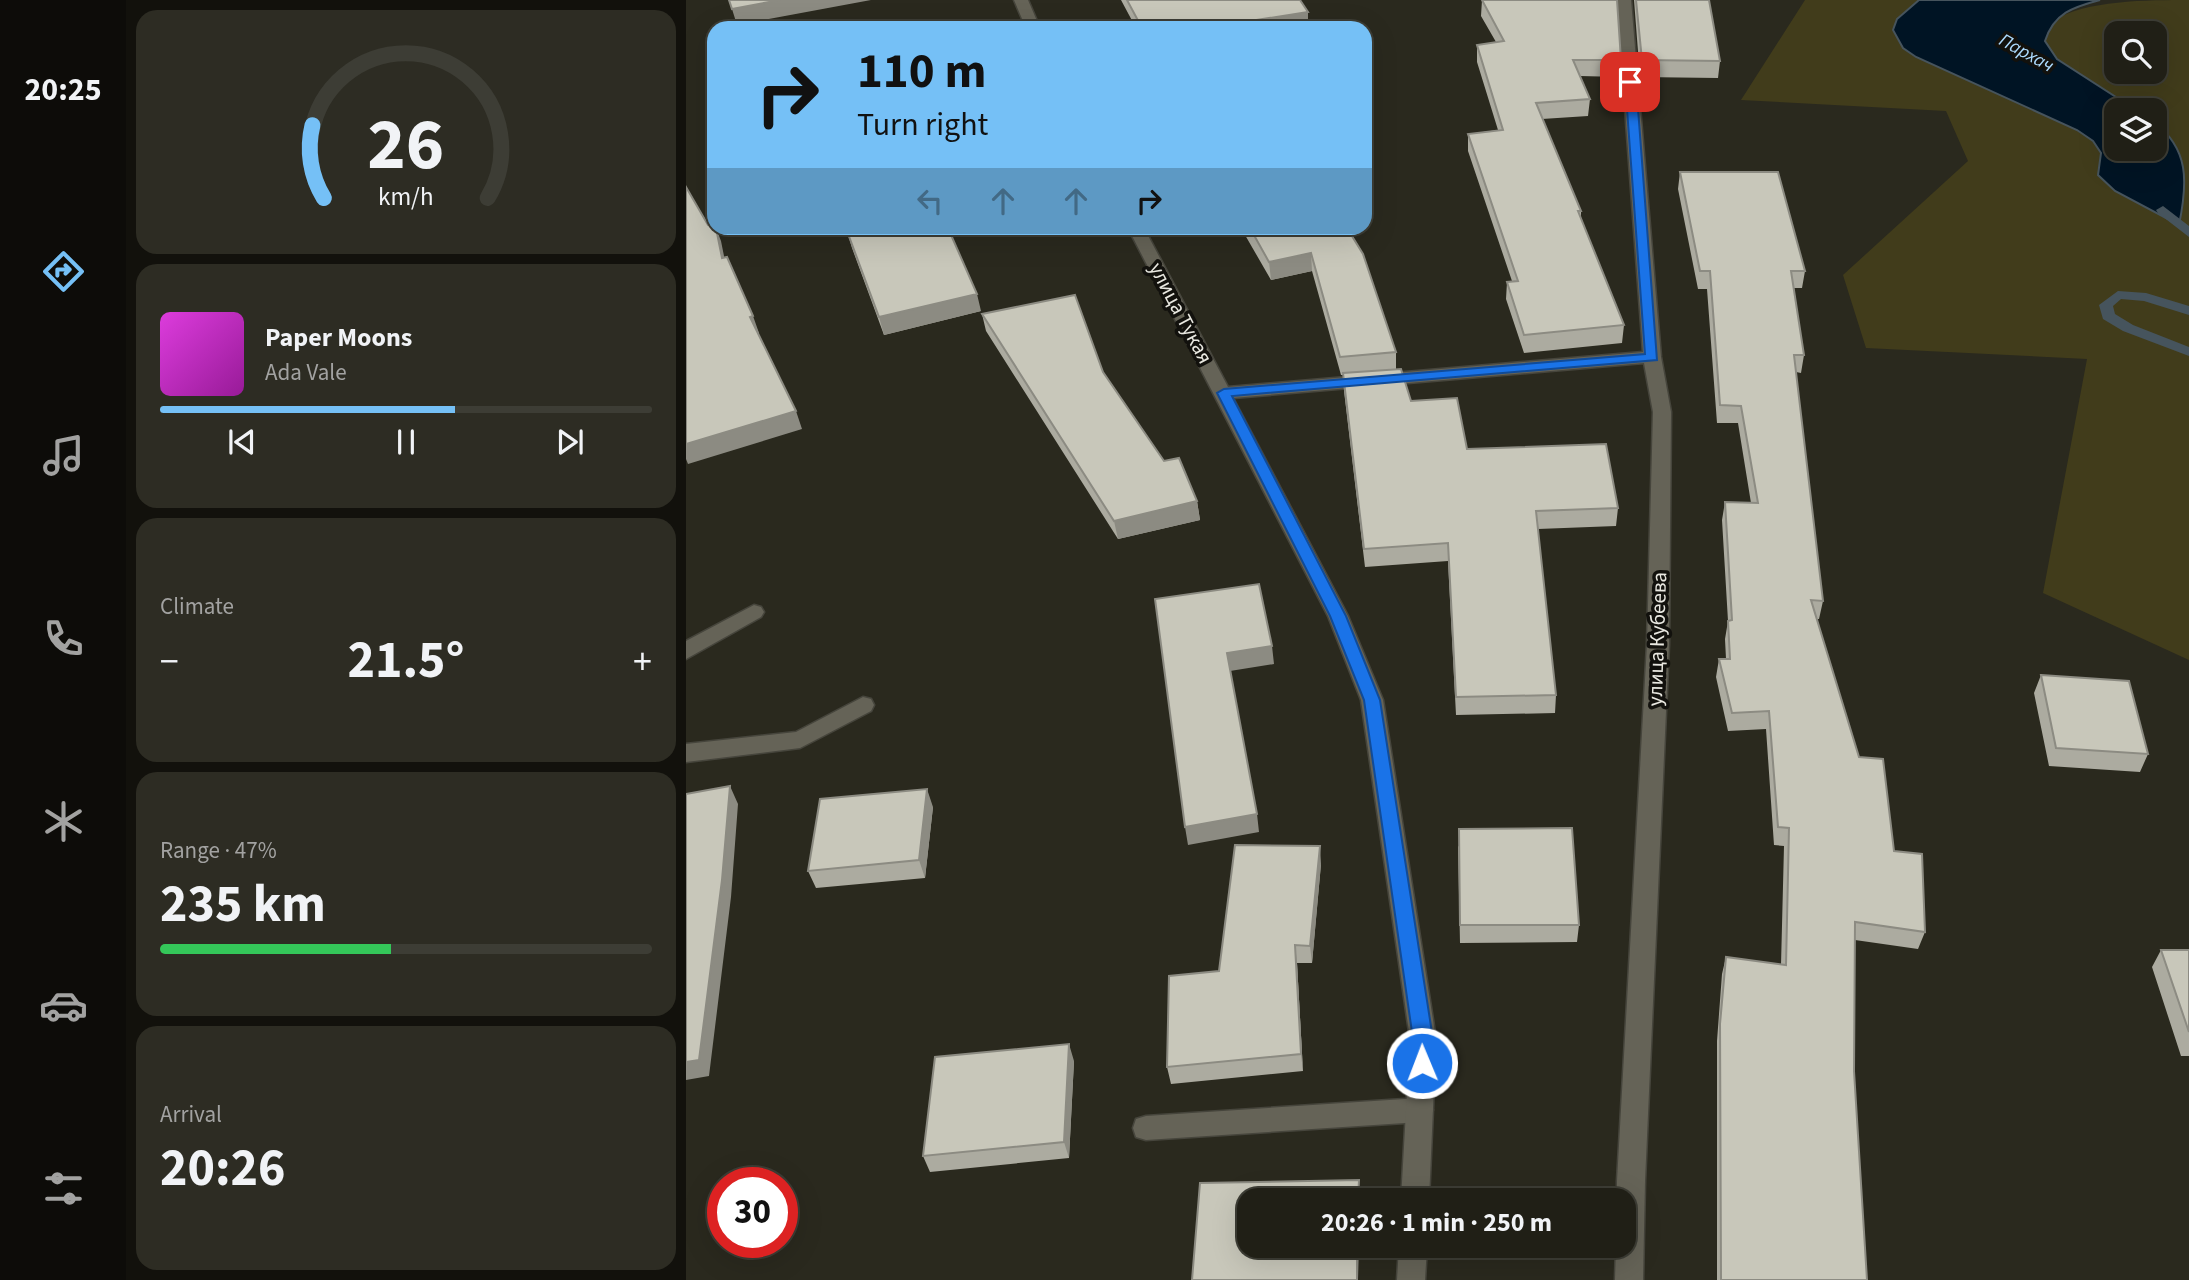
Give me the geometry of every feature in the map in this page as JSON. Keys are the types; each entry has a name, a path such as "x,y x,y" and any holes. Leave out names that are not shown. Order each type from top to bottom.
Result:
{"street":[{"path":"1021,0 1031,21"},
{"name":"улица Кубеева","path":"1624,0 1652,357 1662,412 1658,644 1631,1181 1629,1280"},
{"name":"улица Тукая","path":"1140,235 1338,616 1372,700 1423,1039 1416,1188"},
{"path":"1224,393 1652,357"},
{"path":"686,651 754,612"},
{"path":"686,753 800,740 863,705"},
{"path":"1146,1128 1420,1110"},
{"path":"1412,1280 1413,1258"}],"shaded area":[{"path":"1805,0 1919,0 1902,15 1895,28 1900,40 1916,57 2077,130 2093,141 2101,153 2098,175 2115,191 2179,224 2167,136 2167,98 2116,98 2057,59 2045,41 2053,21 2082,9 2118,3 2189,0 2189,660 2043,593 2087,359 1866,348 1843,275 1968,161 1946,111 1741,100"}],"water":[{"path":"1919,0 2100,0 2081,5 2059,18 2045,41 2057,59 2117,98 2104,98 2104,161 2167,161 2167,134 2174,143 2180,155 2184,180 2179,225 2115,191 2098,175 2101,153 2093,141 2077,130 1916,57 1903,48 1893,30 1897,19"}],"building":[{"path":"729,0 780,0 732,9"},
{"path":"1127,0 1300,0 1308,12 1250,21 1138,21"},
{"path":"1482,0 1617,0 1621,60 1573,60 1590,99 1536,103 1624,325 1524,335 1507,282 1518,281 1468,134 1503,130 1477,45 1504,41"},
{"path":"1636,0 1709,0 1720,61 1642,60"},
{"path":"1680,172 1778,172 1805,271 1791,271 1804,355 1794,355 1823,601 1811,600 1859,757 1883,759 1894,851 1922,854 1925,932 1855,922 1854,1071 1867,1280 1721,1280 1720,1024 1726,957 1786,965 1789,828 1778,827 1769,711 1732,713 1719,659 1730,659 1728,621 1732,620 1725,502 1758,503 1741,406 1720,405 1710,271 1700,271"},
{"path":"686,187 707,223 707,235 717,235 722,258 727,257 753,316 750,317 796,411 686,444"},
{"path":"848,235 951,235 977,294 879,317"},
{"path":"1254,235 1351,235 1363,254 1396,352 1340,357 1311,253 1269,262"},
{"path":"1075,295 1103,372 1164,461 1179,458 1197,501 1114,521 982,314"},
{"path":"1401,369 1411,401 1457,398 1467,449 1606,444 1618,508 1536,511 1556,695 1456,697 1448,543 1364,549 1343,373"},
{"path":"1259,584 1272,646 1227,653 1257,814 1185,827 1155,599"},
{"path":"2041,675 2129,681 2148,754 2056,748"},
{"path":"730,786 722,880 699,1060 686,1062 686,794"},
{"path":"927,789 919,860 808,871 820,799"},
{"path":"1572,828 1579,925 1460,925 1459,829"},
{"path":"1235,845 1320,846 1310,946 1295,945 1301,1054 1167,1067 1169,976 1219,971"},
{"path":"2161,950 2189,950 2189,1032"},
{"path":"1069,1044 1064,1142 923,1156 935,1057"},
{"path":"1359,1180 1359,1188 1237,1188 1237,1258 1357,1258 1357,1280 1192,1280 1200,1183"}],"waterway":[{"name":"Пархач","path":"2163,210 2189,233"},
{"name":"Пархач","path":"2189,311 2146,297 2118,295 2106,305 2108,316 2128,328 2189,352"}],"route":[{"path":"1422,1063 1423,1039 1372,700 1338,616 1224,393 1652,357 1630,82"}]}
